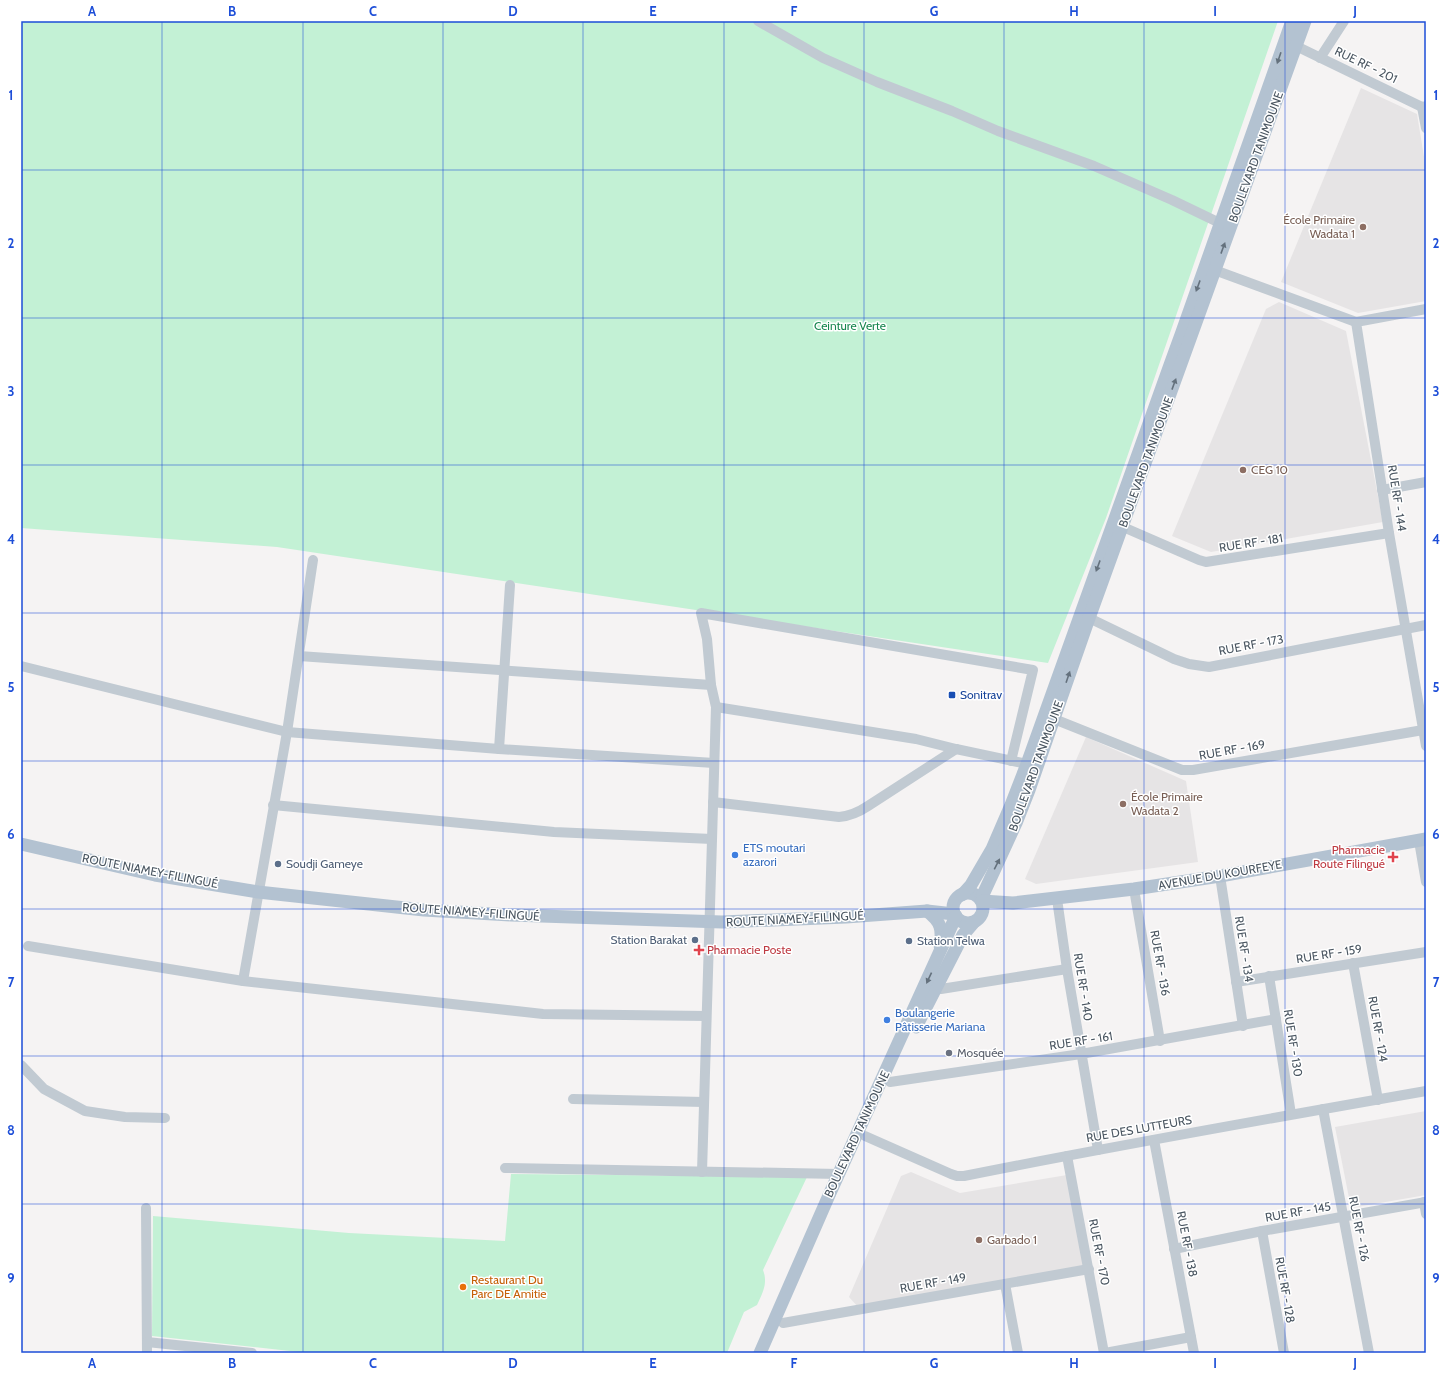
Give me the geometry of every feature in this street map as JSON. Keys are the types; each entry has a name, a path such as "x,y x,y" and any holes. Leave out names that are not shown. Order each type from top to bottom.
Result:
{"main road":[{"name":"BOULEVARD TANIMOUNE","path":"1226,226 1292,21"},
{"name":"BOULEVARD TANIMOUNE","path":"960,896 971,885 998,838 1109,550 1208,268 1226,226 1305,21"},
{"name":"BOULEVARD TANIMOUNE","path":"981,900 1023,806 1089,618 1109,550 1123,527 1208,268"},
{"name":"AVENUE DU KOURFEYE","path":"981,900 1013,903 1134,890 1422,840"},
{"name":"ROUTE NIAMEY-FILINGUÉ","path":"21,844 155,875 258,892 448,911 511,915 709,922 846,917 927,911 955,915"},
{"path":"972,894 981,900 983,910 977,919 965,923 955,915 954,906 960,896 972,894"},
{"name":"ROUTE NIAMEY-FILINGUÉ","path":"927,911 960,896"},
{"name":"AVENUE DU KOURFEYE","path":"977,919 1013,903"},
{"path":"927,911 937,919 941,928 942,936 939,956"},
{"name":"BOULEVARD TANIMOUNE","path":"760,1353 839,1174 939,956 955,915"},
{"name":"BOULEVARD TANIMOUNE","path":"770,1353 890,1082 935,988 963,934 977,919"}],"street":[{"path":"758,21 823,58 877,82 952,111 998,131 1094,166 1172,200 1226,226"},
{"path":"1320,58 1344,21"},
{"name":"RUE RF - 201","path":"1296,46 1424,106"},
{"path":"1424,106 1426,128"},
{"path":"1208,268 1356,322 1426,310"},
{"name":"RUE RF - 144","path":"1356,322 1389,533 1426,746"},
{"path":"1382,490 1426,482"},
{"name":"RUE RF - 181","path":"1123,527 1206,562 1215,562 1389,533"},
{"path":"243,981 287,732 313,560"},
{"path":"499,749 510,585"},
{"path":"702,1172 716,707 711,685 707,639 701,613 1033,670 1011,760"},
{"name":"RUE RF - 173","path":"1089,618 1174,659 1188,664 1209,667 1426,625"},
{"path":"298,656 711,685"},
{"path":"21,666 287,732 499,749 714,763"},
{"path":"716,707 916,738 956,749 1027,764"},
{"name":"RUE RF - 169","path":"1054,719 1182,770 1193,770 1423,730"},
{"path":"713,802 839,817 847,816 854,814 868,806 956,749"},
{"path":"273,805 554,832 712,839"},
{"path":"1422,840 1426,882"},
{"name":"RUE RF - 134","path":"1220,876 1243,1026"},
{"name":"RUE RF - 136","path":"1134,890 1160,1041"},
{"name":"RUE RF - 140","path":"1057,899 1067,969 1098,1150"},
{"path":"28,946 243,981 542,1014 706,1016"},
{"name":"RUE RF - 159","path":"1236,982 1426,952"},
{"name":"RUE RF - 124","path":"1353,963 1378,1100"},
{"path":"935,988 941,989 1067,969"},
{"name":"RUE RF - 130","path":"1269,976 1291,1114"},
{"name":"RUE RF - 161","path":"890,1082 1081,1054 1276,1019"},
{"path":"21,1065 44,1089 85,1111 125,1117 165,1118"},
{"name":"RUE DES LUTTEURS","path":"865,1136 957,1176 964,1176 1291,1114 1426,1091"},
{"path":"573,1099 704,1102"},
{"name":"RUE RF - 126","path":"1323,1109 1369,1353"},
{"name":"RUE RF - 138","path":"1154,1140 1194,1353"},
{"name":"RUE RF - 170","path":"1067,1156 1104,1353"},
{"path":"505,1168 839,1174"},
{"path":"1425,1202 1426,1214"},
{"name":"RUE RF - 145","path":"1174,1249 1262,1231 1425,1202"},
{"path":"146,1208 147,1353"},
{"name":"RUE RF - 128","path":"1262,1231 1284,1353"},
{"name":"RUE RF - 149","path":"783,1323 1089,1270"},
{"path":"1006,1284 1018,1353"},
{"path":"1104,1353 1191,1338"},
{"path":"146,1342 250,1353"}],"shaded area":[{"path":"1361,88 1417,114 1426,169 1426,301 1358,313 1281,282"},
{"name":"CEG 10","path":"1279,302 1346,331 1383,522 1211,552 1172,536 1266,309"},
{"name":"École Primaire Wadata 2","path":"1086,737 1186,781 1198,862 1036,884 1025,879"},
{"path":"1426,1111 1426,1195 1351,1208 1335,1127"},
{"path":"911,1172 960,1193 1067,1175 1085,1267 858,1307 849,1297 901,1176"}],"green space":[{"name":"Ceinture Verte","path":"21,21 1278,21 1106,518 1048,663 277,547 21,528"},
{"path":"511,1174 807,1177 763,1270 765,1283 763,1292 757,1305 744,1312 727,1353 308,1353 152,1336 153,1216 349,1233 505,1241"}],"place":[{"name":"École Primaire Wadata 1","path":"1363,227"},
{"name":"CEG 10","path":"1243,470"},
{"name":"Sonitrav","path":"952,695"},
{"name":"École Primaire Wadata 2","path":"1123,804"},
{"name":"ETS moutari azarori","path":"735,855"},
{"name":"Pharmacie Route Filingué","path":"1393,857"},
{"name":"Soudji Gameye","path":"278,864"},
{"name":"Station Barakat","path":"695,940"},
{"name":"Station Telwa","path":"909,941"},
{"name":"Pharmacie Poste","path":"699,950"},
{"name":"Boulangerie Pâtisserie Mariana","path":"887,1020"},
{"name":"Mosquée","path":"949,1053"},
{"name":"Garbado 1","path":"979,1240"},
{"name":"Restaurant Du Parc DE Amitie","path":"463,1287"}]}
